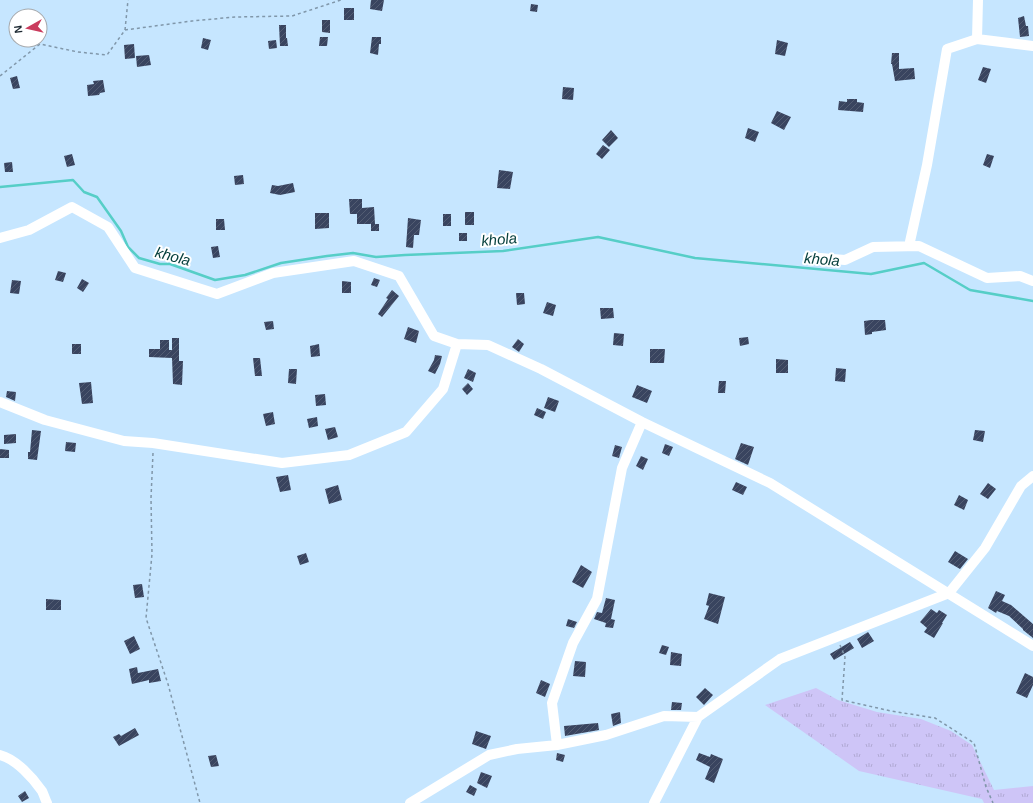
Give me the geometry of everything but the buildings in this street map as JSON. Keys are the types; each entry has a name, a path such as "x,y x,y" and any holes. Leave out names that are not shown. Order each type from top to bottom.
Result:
{"street":[{"path":"977,39 978,0"},
{"path":"908,246 927,165 947,49 977,39 1033,46"},
{"path":"0,238 29,230 72,207 108,227 135,268 217,294 273,274 354,261 399,276 434,336 457,344 488,345 541,369 642,422 770,483 1033,646"},
{"path":"808,257 845,260 873,247 919,246 987,278 1020,276 1033,281"},
{"path":"0,402 45,420 124,441 153,443 282,463 349,455 406,432 442,389 457,344"},
{"path":"557,744 552,703 573,643 597,600 622,468 642,422"},
{"path":"654,803 698,717 780,658 949,593 985,548 1021,486 1033,476"},
{"path":"410,803 489,755 606,735 664,716 698,717"},
{"path":"0,755 8,757 26,773 43,792 47,803"}],"path":[{"path":"0,76 40,44 78,52 107,55 125,30 128,0"},
{"path":"125,30 235,17 292,16 341,0"},
{"path":"153,443 151,498 152,554 146,618 168,684 200,803"},
{"path":"837,637 845,657 842,700 891,711 935,718 974,743 986,787 993,803"}],"green space":[{"path":"816,688 838,700 877,712 921,719 951,731 972,745 994,790 1033,786 1033,803 984,803 982,799 859,771 765,705"}],"waterway":[{"name":"khola","path":"0,187 73,180 84,192 97,197 121,231 128,247 139,258 160,264 170,264 215,280 245,275 281,263 353,253 376,257 503,251 598,237 695,258 871,274 924,263 970,290 1033,301"}]}
